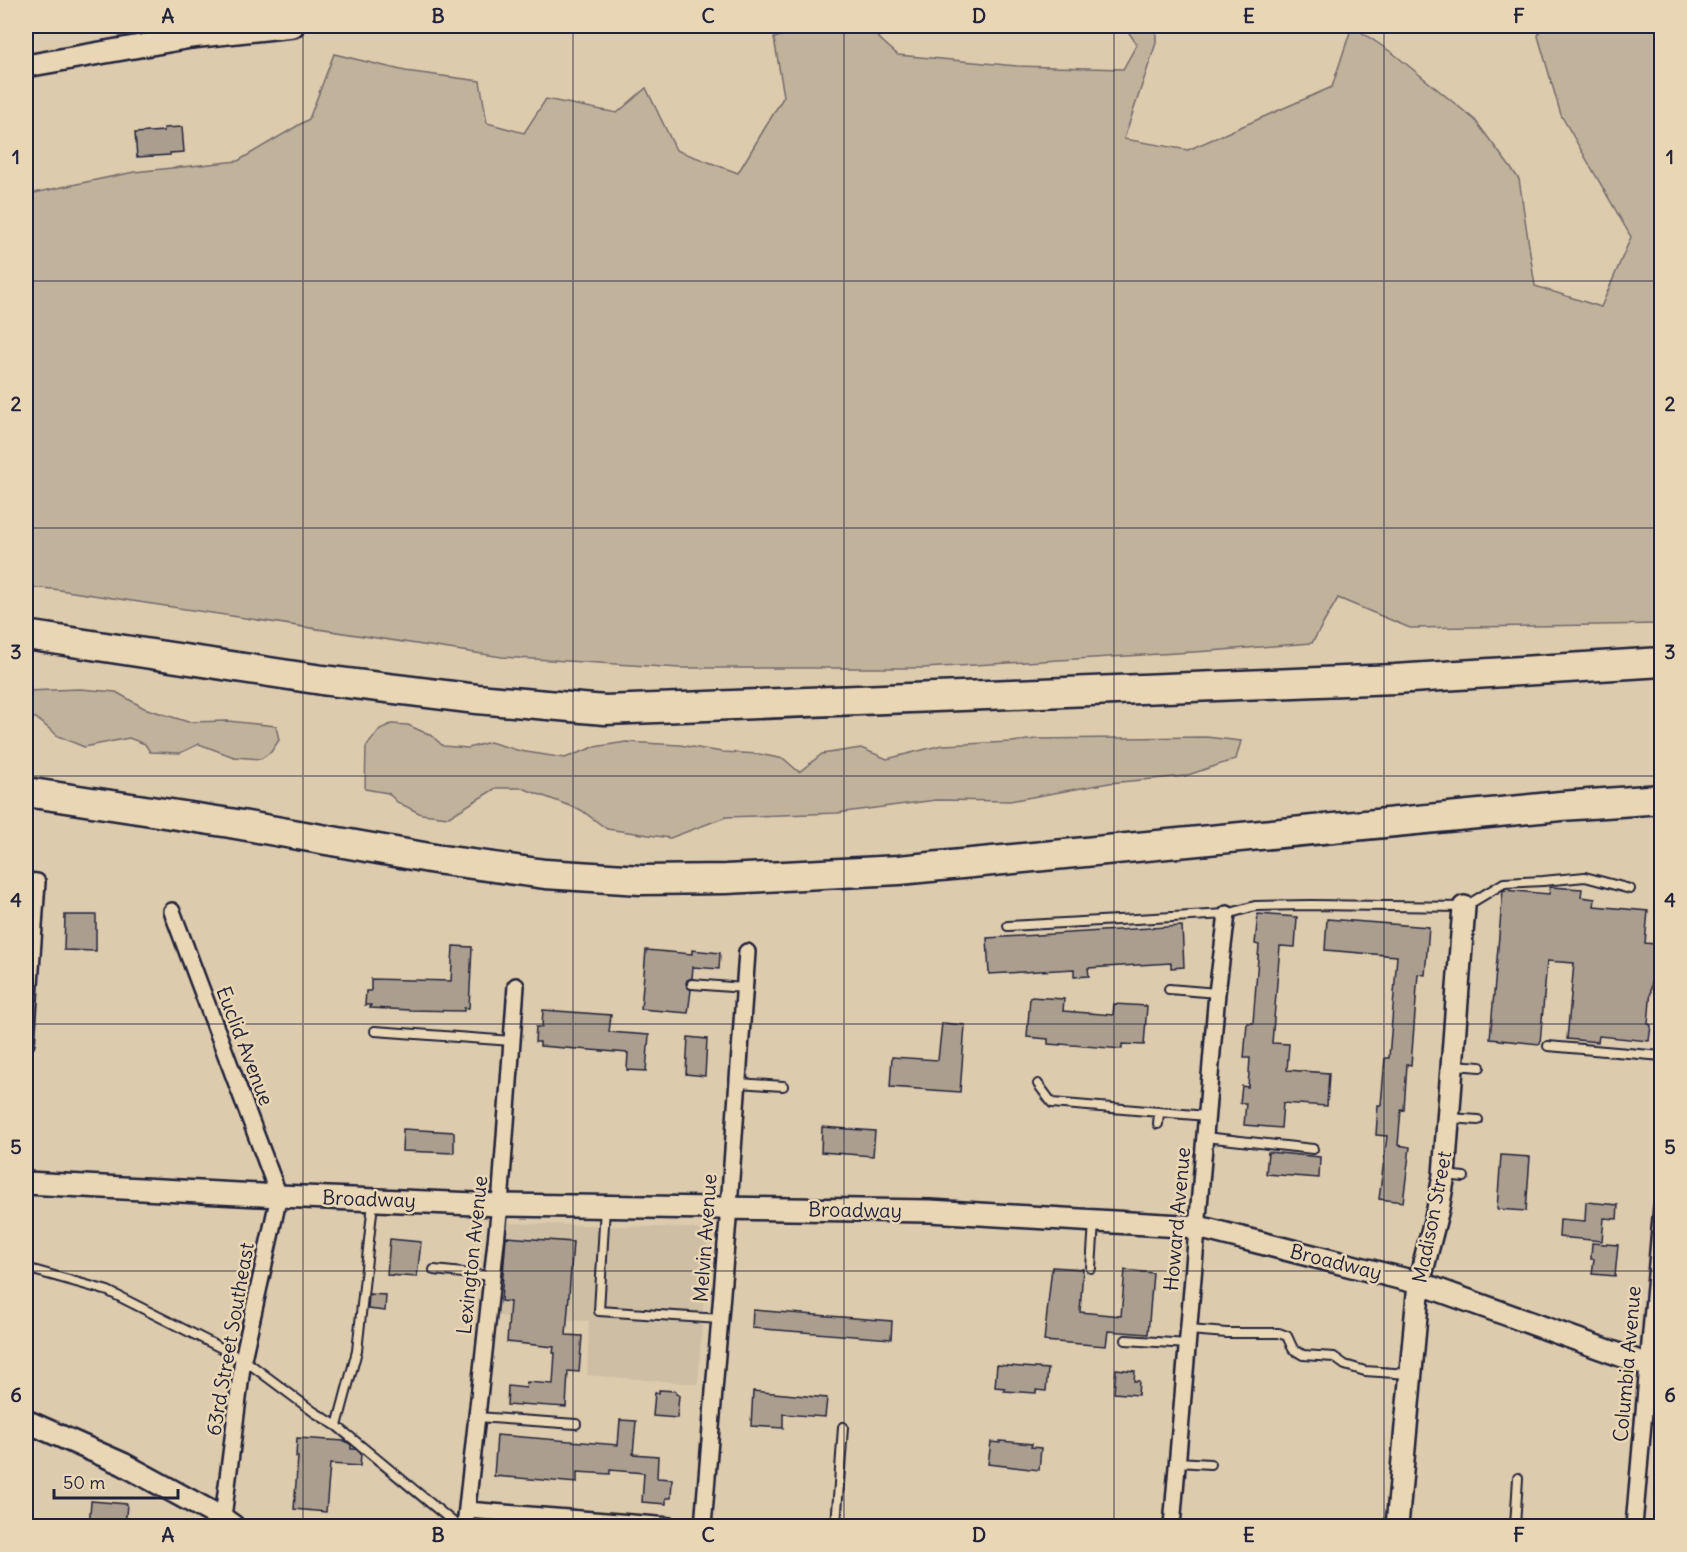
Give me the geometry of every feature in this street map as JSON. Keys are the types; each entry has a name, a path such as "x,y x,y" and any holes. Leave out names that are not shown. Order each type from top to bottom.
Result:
{"highway":[{"path":"26,635 333,681 477,699 605,710 1395,679 1662,662"},
{"path":"26,792 230,823 435,859 545,874 641,880 726,879 899,870 1550,807 1662,799"}],"street":[{"path":"26,66 191,37 293,26"},
{"path":"26,1043 31,882"},
{"name":"Madison Street","path":"1397,1527 1419,1283 1438,1209 1454,1176 1448,1118 1464,907"},
{"name":"Euclid Avenue","path":"172,911 279,1196"},
{"name":"Howard Avenue","path":"1172,1527 1217,993 1227,914"},
{"name":"Melvin Avenue","path":"703,1527 747,952"},
{"name":"Lexington Avenue","path":"465,1527 500,1205 516,986"},
{"name":"Broadway","path":"26,1183 500,1205 930,1211 1198,1227 1419,1283 1654,1367"},
{"name":"63rd Street Southeast","path":"226,1524 243,1359 279,1196"},
{"name":"Columbia Avenue","path":"1634,1527 1654,1367 1662,1206"},
{"path":"26,1421 123,1464 226,1524"},
{"path":"467,1510 670,1527"}],"lane":[{"path":"1008,926 1227,914 1255,906 1464,907 1504,883 1585,877 1630,889"},
{"path":"693,984 744,988"},
{"path":"1169,989 1217,993"},
{"path":"375,1031 512,1041"},
{"path":"1548,1046 1662,1056"},
{"path":"1453,1065 1480,1067"},
{"path":"738,1083 783,1086"},
{"path":"1038,1084 1052,1103 1207,1116"},
{"path":"1158,1124 1159,1112"},
{"path":"1448,1118 1478,1120"},
{"path":"1205,1137 1313,1149"},
{"path":"337,1426 357,1351 373,1200"},
{"path":"605,1205 599,1311 720,1319"},
{"path":"1091,1268 1094,1220"},
{"path":"26,1268 108,1291 243,1359 314,1413 337,1426 458,1527"},
{"path":"434,1270 492,1276"},
{"path":"1126,1340 1227,1333 1279,1333 1287,1336 1293,1349 1303,1355 1334,1357 1345,1365 1365,1371 1411,1374"},
{"path":"477,1417 576,1424"},
{"path":"836,1527 843,1427"},
{"path":"1178,1462 1210,1464"},
{"path":"1515,1527 1518,1478"}],"shaded area":[{"path":"816,26 865,26 898,55 1017,66 1123,69 1137,44 1124,26 1156,26 1156,43 1124,139 1188,150 1332,87 1352,26 1394,54 1475,120 1519,179 1535,286 1601,307 1631,237 1561,115 1538,36 1541,26 1661,26 1661,624 1410,628 1338,598 1312,643 924,668 680,668 502,657 53,589 26,587 26,209 34,193 134,172 238,161 309,119 334,54 405,71 480,81 487,123 524,133 546,99 617,113 646,88 676,150 738,173 784,96 774,38"},
{"path":"80,689 116,692 144,708 188,722 228,721 276,726 279,740 271,752 261,759 234,757 199,744 180,753 150,752 145,744 129,738 84,747 58,736 36,718 26,718 26,691"},
{"path":"391,724 408,725 432,736 443,746 468,748 490,742 520,751 565,758 594,747 626,742 680,745 784,759 799,772 822,754 861,748 887,759 942,745 1036,739 1206,737 1241,741 1236,759 1185,776 1109,783 1010,801 936,800 837,813 726,817 670,838 607,829 581,810 522,788 496,788 449,817 421,814 397,802 388,793 365,789 366,747 380,729"},
{"path":"507,1223 699,1230 707,1240 707,1253 698,1384 587,1375 589,1321 496,1316 501,1227"}],"building":[{"path":"182,127 184,152 137,157 135,133"},
{"path":"1550,887 1582,889 1581,897 1595,899 1594,906 1648,911 1645,943 1655,944 1648,1024 1651,1025 1649,1041 1599,1036 1598,1042 1567,1039 1574,963 1547,961 1540,1044 1490,1039 1503,890 1549,894"},
{"path":"1258,914 1297,917 1295,947 1280,946 1272,1043 1289,1044 1287,1070 1329,1073 1327,1106 1283,1103 1281,1128 1244,1125 1246,1103 1240,1103 1242,1086 1248,1087 1250,1058 1244,1058 1247,1023 1253,1023 1259,945 1255,944"},
{"path":"65,915 96,915 96,951 64,950"},
{"path":"1327,919 1429,927 1425,975 1418,974 1411,1065 1407,1064 1404,1110 1401,1109 1398,1145 1410,1147 1403,1202 1379,1199 1387,1136 1376,1135 1385,1058 1389,1058 1397,956 1325,950"},
{"path":"1182,926 1184,967 1171,968 1171,963 1088,968 1089,976 1074,977 1074,969 989,974 987,938"},
{"path":"453,946 472,947 469,1008 464,1008 464,1011 410,1010 370,1008 371,1005 365,1005 366,991 371,991 371,979 451,981"},
{"path":"646,950 692,954 692,950 720,953 719,969 693,967 692,978 686,983 691,990 688,1013 641,1009"},
{"path":"1030,997 1064,999 1063,1011 1113,1015 1114,1004 1147,1006 1144,1045 1122,1044 1122,1049 1060,1045 1048,1044 1048,1039 1027,1037"},
{"path":"543,1010 611,1015 609,1032 649,1035 646,1071 627,1070 628,1053 540,1046 540,1042 535,1042 536,1027 542,1027"},
{"path":"942,1023 965,1025 960,1092 890,1087 892,1057 938,1060"},
{"path":"688,1037 707,1039 705,1076 686,1074"},
{"path":"822,1127 875,1131 873,1156 821,1152"},
{"path":"403,1129 454,1132 454,1153 402,1151"},
{"path":"1268,1152 1320,1157 1319,1178 1266,1174"},
{"path":"1501,1155 1530,1157 1526,1211 1497,1209"},
{"path":"1586,1202 1618,1205 1617,1219 1604,1218 1602,1241 1559,1237 1560,1219 1585,1221"},
{"path":"506,1237 573,1242 566,1335 582,1336 579,1372 568,1371 566,1407 507,1405 508,1386 526,1388 527,1382 553,1384 555,1353 553,1353 554,1347 507,1342 510,1302 501,1301"},
{"path":"390,1239 421,1242 417,1277 387,1275"},
{"path":"1592,1243 1618,1245 1615,1276 1592,1274 1594,1259 1591,1259"},
{"path":"1052,1267 1083,1269 1080,1312 1121,1316 1125,1270 1153,1273 1148,1334 1108,1331 1106,1346 1044,1341"},
{"path":"369,1294 386,1295 385,1311 368,1309"},
{"path":"753,1310 892,1321 891,1339 752,1328"},
{"path":"997,1365 1048,1369 1046,1391 1036,1390 1036,1393 1004,1391 1005,1388 995,1387"},
{"path":"1116,1369 1135,1371 1134,1381 1139,1381 1138,1395 1114,1393"},
{"path":"659,1390 676,1391 679,1395 677,1418 653,1416 655,1393 659,1393"},
{"path":"753,1391 827,1398 825,1417 783,1414 783,1428 751,1426"},
{"path":"620,1420 636,1421 633,1454 658,1456 657,1478 672,1479 671,1498 666,1498 666,1504 642,1502 644,1473 610,1470 610,1474 577,1472 577,1483 494,1476 497,1435 618,1445"},
{"path":"297,1438 345,1441 351,1445 351,1449 356,1449 361,1454 360,1466 330,1464 326,1512 294,1509 298,1457 296,1457"},
{"path":"1000,1441 1032,1444 1031,1447 1041,1448 1039,1470 988,1464 991,1442 1000,1443"},
{"path":"91,1501 127,1504 125,1527 89,1527"}]}
